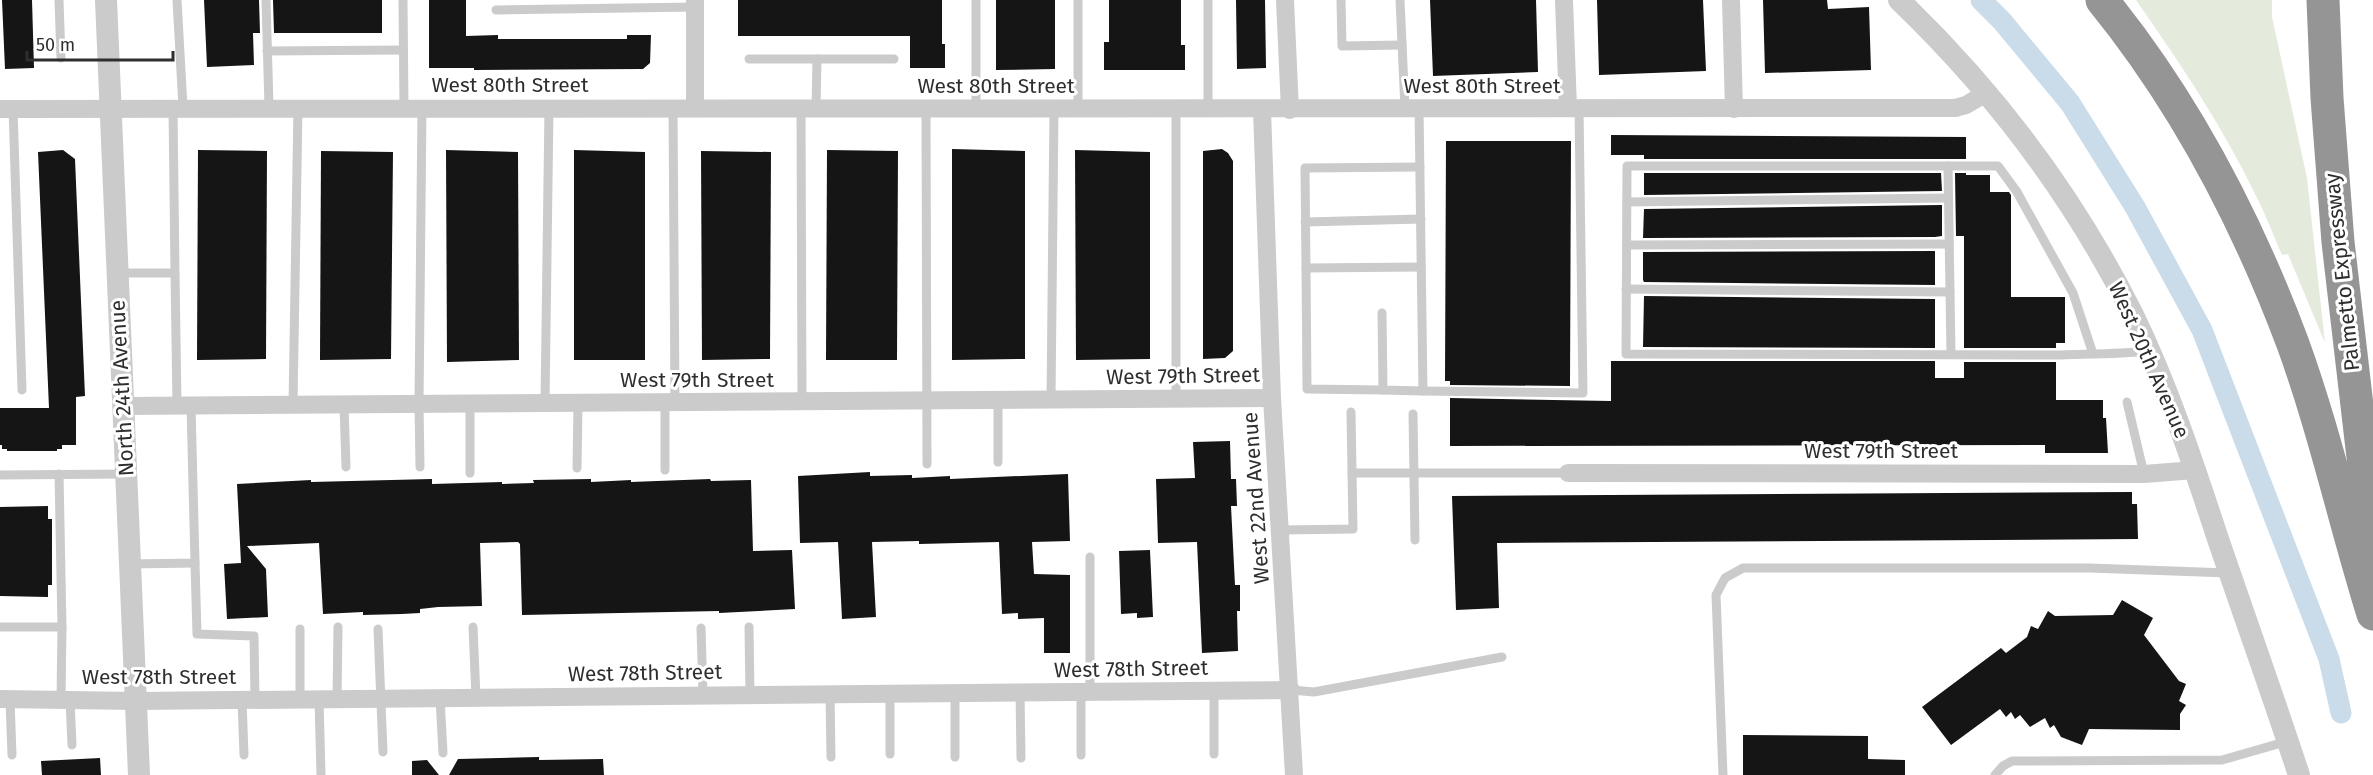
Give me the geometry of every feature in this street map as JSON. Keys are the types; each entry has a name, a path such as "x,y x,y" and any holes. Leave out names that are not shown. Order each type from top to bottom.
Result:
{"highway":[{"name":"Palmetto Expressway","path":"2323,0 2327,109 2338,242 2373,543"},
{"path":"2345,0 2354,177 2373,368"},
{"path":"2104,2 2160,80 2202,146 2266,277 2293,345 2316,415 2373,614"}],"street":[{"name":"North 24th Avenue","path":"106,0 140,775"},
{"path":"1285,0 1290,110"},
{"path":"1564,0 1574,109"},
{"path":"1731,0 1734,109"},
{"name":"West 20th Avenue","path":"1899,0 1988,92 2043,166 2085,229 2117,286 2149,351 2195,470 2299,775"},
{"path":"695,4 695,107"},
{"name":"West 80th Street","path":"6,109 110,107 1262,110 1954,108 1966,105 1988,92"},
{"name":"West 22nd Avenue","path":"1262,110 1272,398 1291,690 1294,775"},
{"name":"West 79th Street","path":"123,406 1272,398"},
{"name":"West 79th Street","path":"1568,473 2144,474 2195,470"},
{"name":"West 78th Street","path":"5,700 248,700 1291,690"}],"lane":[{"path":"59,0 61,58"},
{"path":"177,0 175,273 195,563 197,634 254,636 244,755"},
{"path":"266,0 269,107"},
{"path":"403,0 404,50 413,108 420,467"},
{"path":"976,0 976,108"},
{"path":"1077,0 1078,109"},
{"path":"1208,0 1208,109"},
{"path":"1341,0 1342,46 1402,45"},
{"path":"1400,0 1402,45 1420,167 1423,392"},
{"path":"496,10 695,4"},
{"path":"267,51 404,50"},
{"path":"749,59 894,58"},
{"path":"802,401 809,108 817,59"},
{"path":"293,405 298,107"},
{"path":"665,470 670,403 673,107"},
{"path":"545,403 549,108"},
{"path":"926,108 927,464"},
{"path":"6,109 22,390"},
{"path":"1051,400 1054,109"},
{"path":"1176,109 1176,399"},
{"path":"1420,167 1305,168 1306,388 1423,392 1583,393 1574,109"},
{"path":"2094,354 2073,293 2017,192 1998,166 1627,166 1626,354 2094,354 2149,351"},
{"path":"1948,166 1951,354"},
{"path":"1627,202 1948,198"},
{"path":"1305,222 1421,219"},
{"path":"1627,245 1949,244"},
{"path":"1306,268 1421,267"},
{"path":"117,273 175,273"},
{"path":"1626,289 1950,292"},
{"path":"1382,313 1383,390"},
{"path":"998,400 998,462"},
{"path":"2127,402 2144,474"},
{"path":"577,468 578,403"},
{"path":"470,404 470,473"},
{"path":"344,405 346,467"},
{"path":"1281,530 1353,529 1351,412"},
{"path":"1413,414 1415,540"},
{"path":"1352,472 1568,473"},
{"path":"59,474 65,700 72,745"},
{"path":"0,475 126,474"},
{"path":"1081,755 1090,557"},
{"path":"130,564 195,563"},
{"path":"1723,775 1716,595 1725,578 1743,568 2090,568 2231,573"},
{"path":"0,627 62,627"},
{"path":"321,775 338,627"},
{"path":"473,627 476,698"},
{"path":"749,627 750,695"},
{"path":"700,628 703,695"},
{"path":"300,629 300,699"},
{"path":"378,629 383,752"},
{"path":"1291,690 1314,692 1502,657"},
{"path":"1214,691 1214,754"},
{"path":"955,693 955,757"},
{"path":"1020,693 1022,759"},
{"path":"830,694 831,757"},
{"path":"890,694 890,754"},
{"path":"440,698 443,753"},
{"path":"5,700 12,755"},
{"path":"1995,775 2003,766 2012,761 2222,760 2288,741"}],"shaded area":[{"path":"2136,0 2272,0 2272,17 2307,178 2325,343 2288,254 2282,255 2260,203 2230,145 2185,72"}],"building":[{"path":"2,0 32,0 34,68 5,69"},
{"path":"204,0 259,0 260,33 253,33 254,65 207,67"},
{"path":"273,0 382,0 382,33 274,33"},
{"path":"429,0 466,0 466,36 498,35 498,39 627,39 627,35 651,35 650,63 643,69 429,68"},
{"path":"738,0 942,0 942,44 945,44 945,68 910,68 910,36 738,36"},
{"path":"996,0 1055,0 1055,69 996,70"},
{"path":"1109,0 1181,0 1181,45 1185,45 1185,70 1104,70 1104,42 1109,42"},
{"path":"1236,0 1265,0 1266,68 1237,69"},
{"path":"1430,0 1536,0 1538,72 1433,76"},
{"path":"1597,0 1703,0 1706,71 1599,75"},
{"path":"1763,0 1827,0 1828,9 1869,7 1871,70 1765,73"},
{"path":"1611,135 1966,137 1966,159 1644,159 1644,155 1611,155"},
{"path":"1446,141 1571,141 1570,386 1450,385 1450,381 1445,381"},
{"path":"952,149 1025,151 1025,359 952,360"},
{"path":"1222,149 1233,161 1233,351 1225,358 1203,359 1203,151"},
{"path":"63,150 75,159 85,396 76,397 76,445 62,445 62,449 57,449 57,451 7,451 0,445 0,408 49,408 38,152"},
{"path":"198,150 267,151 266,359 197,360"},
{"path":"446,150 518,152 519,360 447,362"},
{"path":"574,150 645,152 645,360 574,360"},
{"path":"827,150 898,151 897,360 826,360"},
{"path":"1075,150 1150,152 1150,359 1076,360"},
{"path":"321,151 393,152 391,359 320,360"},
{"path":"701,151 771,152 770,359 702,360"},
{"path":"1644,173 1941,173 1942,191 1644,195"},
{"path":"1955,173 1990,175 1990,192 2009,192 2011,195 2011,297 2065,297 2065,343 2056,343 2056,348 1964,348 1964,236 1956,236"},
{"path":"1942,205 1942,236 1935,237 1643,238 1644,209"},
{"path":"1935,251 1935,285 1644,282 1643,280 1643,252"},
{"path":"1644,296 1935,299 1935,348 1643,347"},
{"path":"1611,361 1935,361 1935,378 1964,378 1964,362 2056,362 2056,400 2103,400 2108,453 2045,453 2045,445 1450,446 1450,398 1611,401"},
{"path":"1230,441 1231,479 1236,479 1237,506 1231,506 1235,585 1240,585 1240,611 1237,611 1238,651 1202,653 1197,542 1158,543 1156,479 1195,478 1193,442"},
{"path":"870,472 870,476 912,475 912,478 950,476 950,479 1068,474 1070,541 1032,542 1034,574 1070,575 1070,653 1044,653 1044,618 1018,619 1018,613 1002,614 999,542 919,544 919,541 872,542 876,617 842,619 838,542 800,543 798,476"},
{"path":"432,479 432,484 534,483 533,480 591,479 591,482 751,480 753,551 792,550 795,609 719,613 719,611 522,615 520,544 518,542 480,543 482,606 438,607 420,609 420,613 402,614 363,615 363,612 323,614 319,543 247,546 266,569 268,617 227,619 224,564 241,563 237,484 311,480 311,482"},
{"path":"2132,492 2132,504 2137,504 2138,539 1497,543 1499,608 1456,610 1452,496"},
{"path":"48,506 48,519 52,519 52,585 48,585 48,597 0,596 0,507"},
{"path":"1150,550 1153,617 1137,618 1137,613 1121,614 1119,551"},
{"path":"2122,600 2153,618 2144,635 2179,681 2186,684 2179,701 2186,705 2180,714 2180,730 2089,729 2082,745 2061,737 2054,725 2050,728 2045,718 2030,727 2020,715 2015,719 2011,712 2006,717 2000,709 1951,745 1922,707 2001,648 2006,653 2027,637 2031,626 2038,629 2048,611 2055,616 2113,615"},
{"path":"1743,735 1868,736 1868,759 1905,760 1905,775 1743,775"},
{"path":"539,757 539,760 603,759 604,775 449,775 458,759"},
{"path":"100,758 101,775 42,775 41,761"},
{"path":"427,760 439,775 412,775 412,761"}],"waterway":[{"path":"1981,0 2002,21 2070,103 2135,207 2202,330 2329,659 2341,713"}]}
